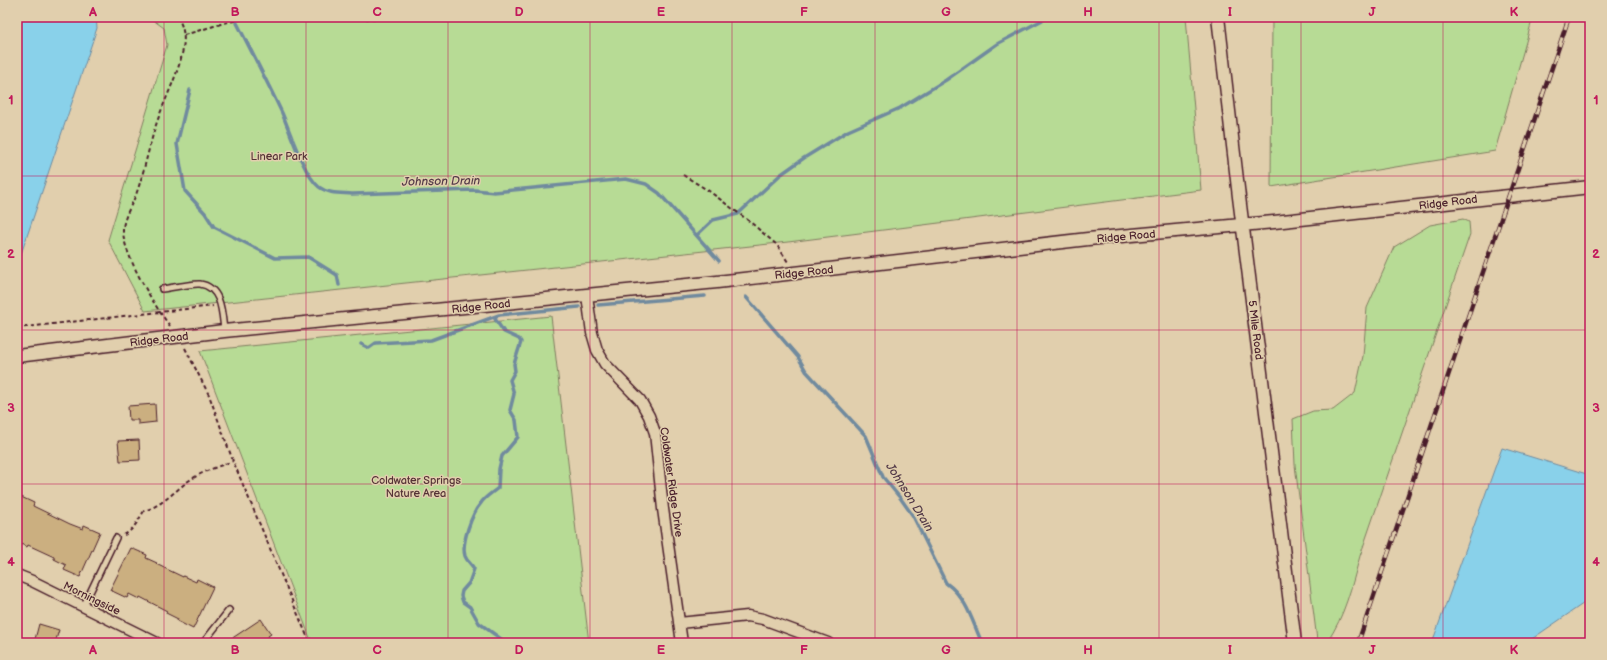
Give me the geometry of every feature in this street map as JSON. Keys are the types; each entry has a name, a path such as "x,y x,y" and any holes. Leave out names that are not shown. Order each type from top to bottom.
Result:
{"street":[{"name":"5 Mile Road","path":"1218,17 1295,643"},
{"name":"Ridge Road","path":"17,356 224,332 795,273 1088,239 1243,225 1590,187"},
{"name":"Coldwater Ridge Drive","path":"587,295 593,337 597,350 605,364 640,400 649,416 655,433 663,509 682,643"},
{"name":"Morningside","path":"17,575 157,643"},
{"path":"679,623 748,616 763,619 828,643"}],"lane":[{"path":"162,289 200,284 210,288 217,296 220,305 224,332"},
{"path":"83,607 116,538"},
{"path":"203,643 229,610"}],"path":[{"path":"184,35 248,17"},
{"path":"359,17 360,19 413,17"},
{"path":"683,175 709,191 749,221 777,245 795,273"},
{"path":"17,328 220,305"},
{"path":"116,538 129,532 144,511 154,508 188,481 206,471 233,461"}],"green space":[{"name":"Linear Park","path":"149,17 1186,17 1201,190 788,242 145,311 108,240 167,45 164,28"},
{"path":"1272,17 1533,17 1495,151 1271,187"},
{"path":"1463,219 1469,222 1470,234 1360,556 1347,600 1339,622 1327,642 1317,640 1295,465 1293,419 1313,411 1333,410 1355,393 1363,356 1367,308 1394,247 1430,225"},
{"name":"Coldwater Springs Nature Area","path":"551,316 589,643 312,643 200,351"}],"water":[{"path":"17,17 96,17 97,28 21,254 17,259"},
{"path":"1502,448 1590,475 1590,599 1526,643 1432,643"}],"building":[{"path":"155,404 156,422 138,424 138,420 129,420 128,406"},
{"path":"139,440 140,460 120,461 118,441"},
{"path":"17,495 34,503 33,506 70,524 83,529 84,525 100,532 80,577 64,570 66,565 54,559 54,557 28,545 27,547 17,542"},
{"path":"131,548 147,555 146,558 157,563 156,564 183,577 196,582 197,579 213,587 193,629 177,621 178,619 166,613 167,611 140,597 139,599 129,594 127,598 110,590"},
{"path":"261,619 271,634 268,636 272,643 225,643"},
{"path":"39,624 59,630 55,643 34,643"}],"waterway":[{"name":"Johnson Drain","path":"234,17 282,113 293,142 308,173 313,181 326,191 352,194 475,190 494,192 626,179 646,184 659,193 719,261"},
{"path":"697,235 713,220 738,214 780,175 804,158 848,131 900,108 946,80 997,44 1048,17"},
{"path":"190,90 177,144 185,191 205,213 214,227 275,258 308,257 337,275 339,285"},
{"path":"598,305 705,296"},
{"name":"Johnson Drain","path":"746,297 798,357 806,371 866,436 883,477 913,516 946,583 959,596 968,610 982,643"},
{"path":"361,344 369,348 376,343 431,340 499,315 579,307"},
{"path":"497,316 495,319 504,332 519,339 521,342 514,364 515,371 510,380 514,394 510,410 516,420 518,437 502,456 499,469 498,488 484,499 474,514 468,528 464,550 466,558 474,569 469,583 462,591 461,596 463,602 470,607 479,623 501,639 502,643"}],"railway":[{"path":"1358,643 1569,17"}]}
